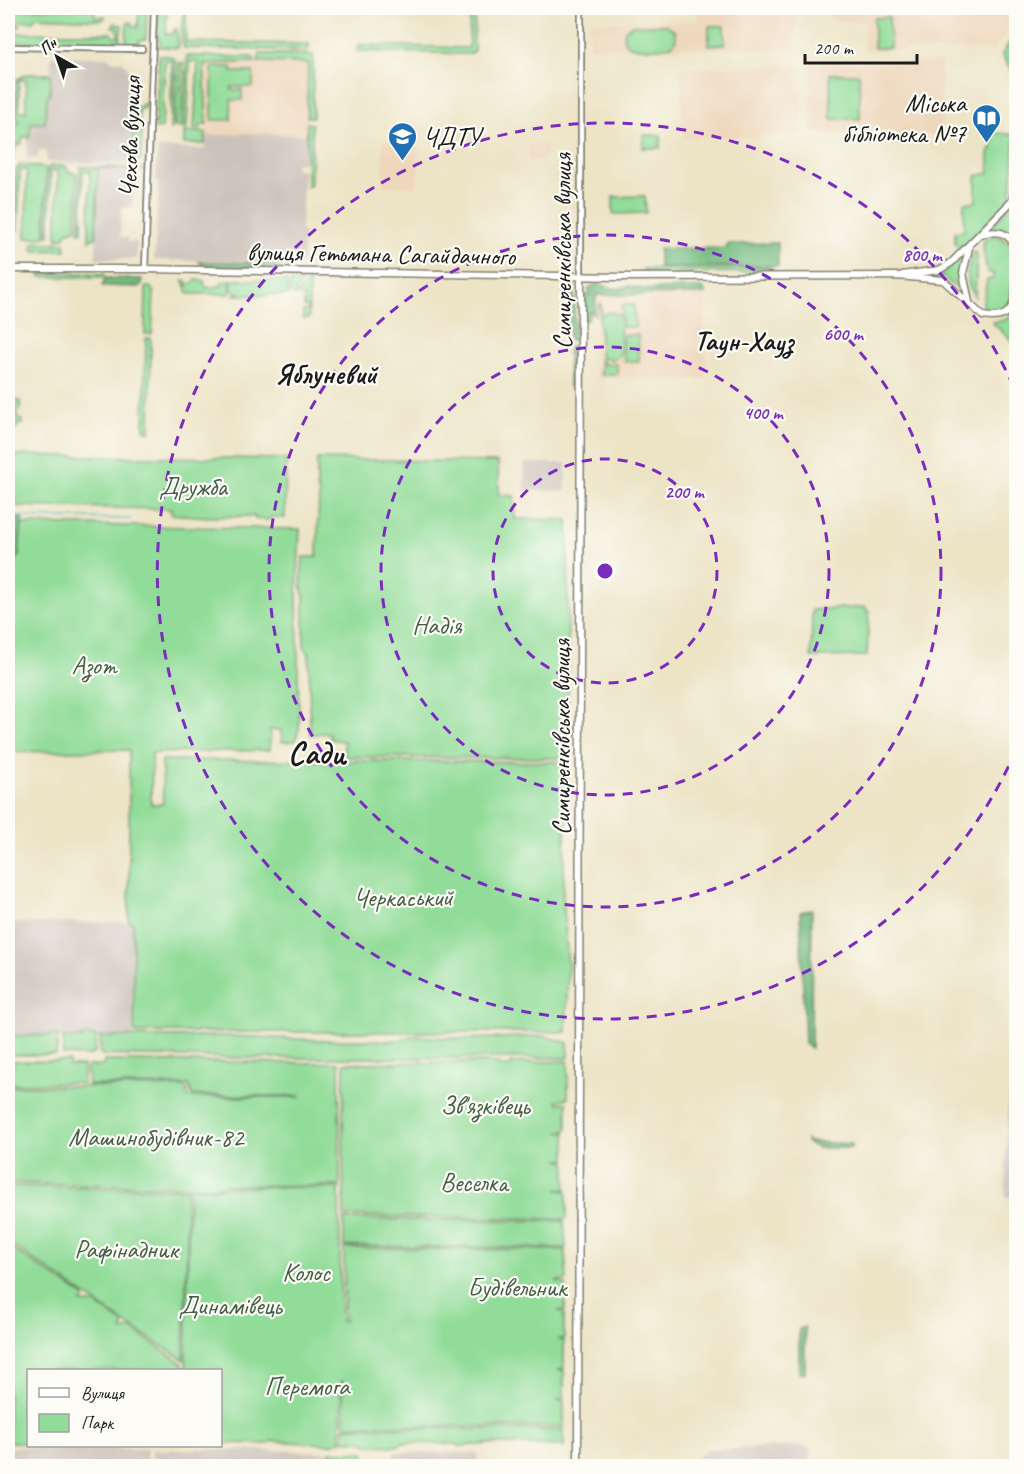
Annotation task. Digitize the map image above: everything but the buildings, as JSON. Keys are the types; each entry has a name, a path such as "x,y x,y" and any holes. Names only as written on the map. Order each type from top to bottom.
{"main road":[{"path":"1016,187 1017,172"},
{"name":"вулиця Гетьмана Сагайдачного","path":"897,276 943,268 1012,201 1016,187"},
{"path":"980,234 1002,232 1011,239 1017,257"},
{"path":"969,303 963,273 970,244"},
{"name":"вулиця Гетьмана Сагайдачного","path":"8,269 581,276 897,276 941,279 983,316 1005,315 1011,310 1016,299"},
{"name":"Симиренківська вулиця","path":"578,1467 581,276"},
{"path":"1016,299 1017,285"}],"street":[{"name":"Чехова вулиця","path":"145,269 154,8"},
{"name":"Симиренківська вулиця","path":"581,8 581,276"},
{"path":"8,47 142,49"}],"shaded area":[{"path":"698,8 796,8 795,49 589,48 589,22 698,21"},
{"path":"829,8 1009,8 1009,28 994,50 864,50 864,22 830,21"},
{"path":"51,56 107,57 112,61 122,61 130,70 130,90 135,99 133,164 47,162 46,150 38,150 38,158 27,158 27,138 31,133 31,123 45,123 47,97 50,93"},
{"path":"308,62 307,135 245,133 206,136 204,64"},
{"path":"941,62 942,135 812,133 810,64"},
{"path":"800,65 802,135 682,139 681,68"},
{"path":"245,133 307,135 306,163 295,163 296,169 304,170 301,224 303,262 154,260 158,200 157,148 205,149 206,136"},
{"name":"ЧДТУ","path":"383,141 418,142 417,187 383,186"},
{"path":"529,144 547,145 547,157 542,157 542,161 528,161"},
{"path":"98,168 138,168 138,175 133,175 132,207 122,208 120,237 128,237 128,242 137,241 137,259 96,259"},
{"path":"705,294 706,379 595,378 595,295"},
{"path":"524,463 566,463 566,491 525,490"},
{"path":"133,922 132,1035 58,1039 58,1035 8,1036 8,923"},
{"path":"1016,1005 1016,1197 1005,1197 1008,1094 1014,1091 1014,1006"},
{"path":"802,1446 811,1448 810,1466 687,1466 707,1450"},
{"path":"8,1447 147,1449 146,1466 8,1466"},
{"path":"152,1450 330,1452 330,1466 152,1466"},
{"path":"394,1452 478,1453 477,1466 394,1466"}],"green space":[{"path":"8,8 11,10 94,9 95,17 105,16 105,18 102,20 36,17 33,21 15,21 8,12"},
{"path":"139,8 147,8 146,39 139,40 139,47 128,47 127,23 132,22 132,26 138,27"},
{"path":"158,8 167,8 166,34 173,34 174,29 177,29 178,48 160,47 157,36"},
{"path":"184,8 186,8 186,42 309,44 309,48 307,50 184,48 182,33"},
{"path":"470,8 475,8 474,51 470,54 357,51 359,45 469,48"},
{"path":"889,17 890,48 874,48 874,18"},
{"path":"114,23 122,25 119,44 13,42 13,26 16,24 20,24 20,27 15,27 16,33 112,33 113,36 119,36 117,27 112,27"},
{"path":"633,25 667,25 675,31 676,37 672,45 668,47 651,49 632,47 623,37 626,29"},
{"path":"709,26 724,26 725,44 709,45"},
{"path":"1014,35 1014,75 1002,55"},
{"path":"260,54 309,54 313,56 313,117 307,117 308,63 258,62"},
{"path":"159,55 171,56 175,59 173,127 170,129 172,61 165,60 162,128 155,129"},
{"path":"187,56 253,57 255,62 204,64 207,124 194,129 198,62 190,61 187,129 183,129"},
{"path":"178,63 183,63 181,127 179,128 175,127"},
{"path":"212,67 232,67 232,72 253,72 253,87 231,87 232,90 242,90 242,100 231,100 231,120 212,120"},
{"path":"27,74 51,74 45,123 31,123 29,137 23,137 21,145 17,144 11,161 8,161 8,126 18,125 19,118 16,118 16,80","holes":["19,80 26,80 26,112 19,111"]},
{"path":"830,74 859,74 860,119 831,119"},
{"path":"148,101 147,107 139,110 139,126 142,129 141,160 133,160 134,110"},
{"path":"307,123 312,124 311,184 307,187"},
{"path":"184,132 206,132 205,144 184,144"},
{"path":"992,133 1011,134 1015,137 1011,195 1009,201 962,249 955,244 955,232 964,230 964,203 976,202 976,176 989,173"},
{"path":"643,135 661,135 660,148 643,148"},
{"path":"20,165 46,168 45,236 43,238 26,238 27,170 20,170 18,231 15,231 16,170"},
{"path":"50,166 66,166 68,171 77,174 76,229 68,231 64,238 57,239 58,171 51,171 50,235 47,235 48,170"},
{"path":"80,167 140,168 143,170 98,168 96,238 89,240 90,171 83,171 82,232 79,232"},
{"path":"8,176 13,176 12,231 8,231"},
{"path":"645,196 646,213 613,214 613,197"},
{"path":"1016,199 1016,238 1005,229 990,227"},
{"path":"993,236 1006,240 1012,251 1014,262 1010,301 1004,309 995,312 984,309 983,302 987,280 993,279 993,273 987,272 984,240"},
{"path":"33,243 65,243 66,250 34,251"},
{"path":"778,243 778,266 659,267 659,249 727,248 727,244"},
{"path":"974,252 977,254 975,297 969,286 967,274"},
{"path":"964,254 960,276 965,296 943,277 920,276 938,272"},
{"path":"199,262 282,263 282,266 271,268 204,267"},
{"path":"769,268 763,272 650,273 643,271 643,269"},
{"path":"40,273 104,273 104,277 40,277"},
{"path":"105,278 142,279 142,284 138,287 102,286"},
{"path":"183,280 187,281 187,286 196,280 204,281 207,288 221,286 222,283 230,280 230,294 188,294"},
{"path":"232,280 287,281 288,295 233,295 240,293 232,291"},
{"path":"291,281 302,281 295,292 297,294 309,281 309,318 303,319 303,311 307,311 308,307 304,307 304,296 294,295 290,292"},
{"path":"600,284 614,289 628,286 647,289 694,288 704,289 705,294 596,295 595,315 590,311 588,320 583,321 584,296 590,294 588,290 593,285"},
{"path":"574,285 575,340 569,340 568,286"},
{"path":"146,287 150,287 154,292 152,334 145,334"},
{"path":"599,304 601,304 602,315 609,312 620,315 621,354 613,360 603,358 603,364 617,364 617,374 601,375"},
{"path":"622,305 634,305 635,327 623,327"},
{"path":"1016,310 1016,352 1010,339 992,322 1005,320"},
{"path":"623,335 638,335 639,361 624,361"},
{"path":"146,338 150,338 151,341 150,431 144,428"},
{"path":"576,345 575,387 569,387 568,347"},
{"path":"8,399 20,401 20,409 16,412 22,424 17,424 17,429 8,429"},
{"name":"Дружба","path":"8,455 286,459 285,518 270,517 269,520 255,519 254,516 209,517 171,514 171,509 8,506"},
{"name":"Надія","path":"317,459 498,462 499,495 514,496 515,519 568,520 568,758 344,757 344,741 330,739 329,733 310,734 309,653 304,647 304,597 301,585 303,557 317,557 319,494"},
{"path":"8,517 22,518 19,556 8,564"},
{"name":"Черкаський","path":"22,524 300,529 297,588 299,729 295,741 282,742 281,730 270,730 270,750 152,753 151,804 163,804 162,760 568,762 563,896 568,964 566,1032 134,1032 133,923 129,922 129,750 8,752 8,564 10,564 20,539"},
{"path":"865,607 869,613 867,656 811,657 812,610"},
{"path":"812,910 811,1048 805,1044 800,912"},
{"name":"Машинобудівник-82","path":"58,1035 56,1055 8,1055 8,1036"},
{"name":"Машинобудівник-82","path":"82,1036 96,1036 95,1053 88,1056 63,1055 63,1038 82,1038"},
{"path":"235,1036 389,1041 401,1040 410,1036 469,1039 545,1036 568,1043 569,1056 568,1058 239,1058 103,1055 100,1053 100,1037"},
{"name":"Машинобудівник-82","path":"14,1061 69,1061 69,1066 83,1066 83,1083 8,1084 8,1065 13,1065"},
{"name":"Машинобудівник-82","path":"104,1061 339,1063 340,1186 226,1185 212,1187 8,1183 8,1086 184,1087 187,1089 188,1097 301,1097 192,1095 189,1085 88,1085 87,1066 104,1066"},
{"path":"568,1061 568,1098 557,1101 567,1103 567,1130 558,1132 566,1132 566,1160 558,1160 566,1162 566,1189 557,1190 567,1191 567,1217 565,1219 344,1216 344,1063 478,1062 511,1066 512,1063"},
{"path":"807,1140 809,1142 852,1144 851,1148 818,1148 807,1143"},
{"name":"Рафінадник","path":"8,1186 186,1189 184,1360 130,1326 8,1242"},
{"path":"189,1188 339,1188 341,1321 344,1321 344,1248 565,1250 567,1280 556,1281 566,1284 565,1310 558,1311 564,1312 564,1339 557,1339 564,1341 564,1369 557,1370 564,1371 564,1398 557,1400 564,1401 564,1427 347,1425 344,1423 343,1381 341,1382 341,1441 330,1444 271,1441 268,1444 222,1443 222,1369 186,1369"},
{"path":"344,1219 564,1221 566,1248 344,1246"},
{"path":"8,1246 85,1297 82,1303 95,1304 124,1324 122,1331 131,1329 182,1363 184,1369 27,1369 27,1443 8,1442"},
{"path":"805,1327 805,1373 799,1373 799,1329"},
{"path":"344,1427 564,1430 564,1446 491,1444 458,1446 457,1444 401,1443 400,1446 367,1445 366,1442 344,1440"},
{"path":"330,1452 364,1452 364,1466 330,1466"}],"waterway":[{"path":"8,517 130,519"}],"place":[{"name":"Міська бібліотека №7","path":"987,144"},
{"name":"ЧДТУ","path":"402,162"}],"district":[{"name":"Таун-Хауз","path":"744,341"},
{"name":"Яблуневий","path":"326,373"},
{"name":"Сади","path":"317,753"}],"park label":[{"name":"Азот","path":"94,665"},
{"name":"Зв'язківець","path":"485,1105"},
{"name":"Веселка","path":"474,1182"},
{"name":"Колос","path":"306,1272"},
{"name":"Будівельник","path":"517,1287"},
{"name":"Динамівець","path":"230,1305"},
{"name":"Перемога","path":"307,1386"}]}
